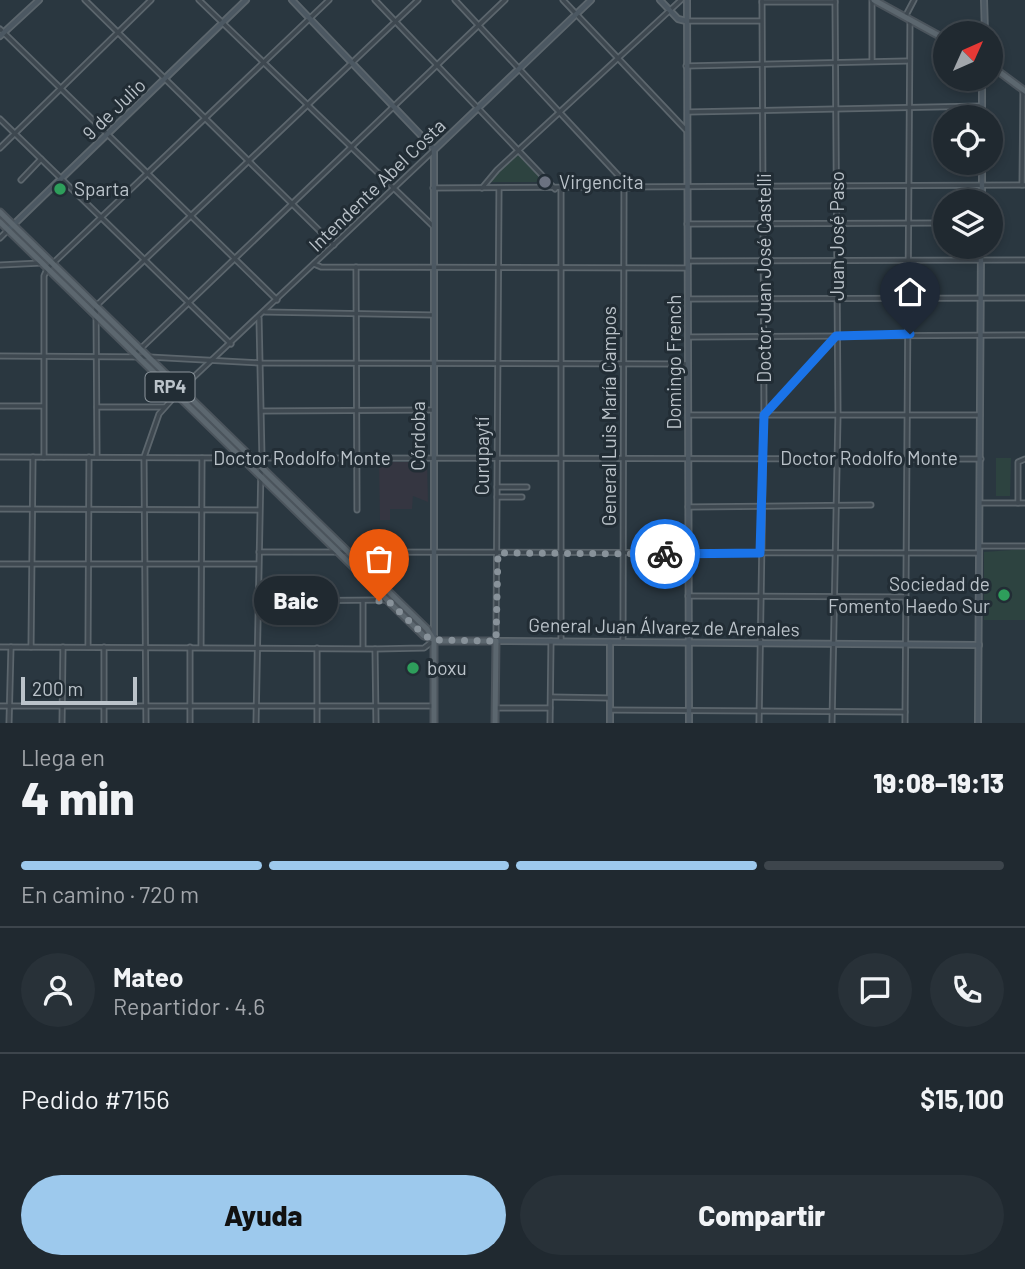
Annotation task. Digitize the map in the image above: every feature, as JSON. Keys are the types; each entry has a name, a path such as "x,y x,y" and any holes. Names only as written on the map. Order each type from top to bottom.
{"main road":[{"path":"873,0 933,32"},
{"path":"1003,75 1024,90"},
{"name":"RP4","path":"0,212 47,269 136,354 252,458 427,629 434,640"},
{"name":"RP4","path":"0,222 53,263 96,306 136,354 149,357 179,392 260,474 387,600 425,636 434,640"},
{"name":"General Juan Álvarez de Arenales","path":"434,640 496,641"},
{"name":"Córdoba","path":"434,640 434,723"},
{"name":"Curupaytí","path":"495,723 496,641"}],"street":[{"path":"39,0 1,33 277,300"},
{"path":"85,0 334,245"},
{"path":"90,5 94,0"},
{"path":"0,148 151,0"},
{"path":"199,0 433,226"},
{"name":"9 de Julio","path":"0,238 246,0"},
{"path":"292,0 432,144 434,150"},
{"path":"44,457 44,276 47,269 330,0"},
{"path":"375,0 558,189 561,268 561,641"},
{"path":"97,457 96,306 418,0"},
{"path":"455,0 630,189"},
{"path":"0,356 97,357 136,354 291,202 505,0"},
{"path":"563,0 687,130"},
{"name":"Intendente Abel Costa","path":"163,407 591,0"},
{"path":"660,0 686,21 762,21"},
{"path":"482,188 484,182 681,0"},
{"name":"Domingo French","path":"687,0 685,112 690,723"},
{"path":"872,61 873,0"},
{"path":"905,723 911,223 908,18 914,0"},
{"path":"984,0 985,21"},
{"path":"762,1 835,1"},
{"name":"Doctor Juan José Castelli","path":"759,723 764,415 762,1"},
{"name":"Juan José Paso","path":"832,723 838,415 835,1"},
{"path":"686,66 908,61"},
{"path":"433,188 1024,185 1024,90"},
{"path":"685,112 933,106"},
{"path":"0,119 231,344"},
{"name":"Córdoba","path":"434,150 434,640"},
{"path":"21,180 41,159"},
{"path":"982,175 982,189"},
{"name":"Curupaytí","path":"496,641 499,188"},
{"name":"General Luis María Campos","path":"623,642 624,189"},
{"path":"687,224 933,223"},
{"path":"978,723 981,260"},
{"path":"314,264 321,267 623,269 763,261 1025,260"},
{"path":"0,265 41,263"},
{"path":"356,267 357,510"},
{"path":"688,299 1025,298"},
{"path":"265,312 433,315"},
{"path":"256,723 262,458 259,317"},
{"path":"688,337 1025,335"},
{"path":"764,415 836,336"},
{"path":"149,357 261,363 688,364"},
{"path":"0,406 43,407"},
{"path":"97,407 163,407 145,457 146,723"},
{"path":"262,411 433,410"},
{"path":"688,415 982,415"},
{"name":"Doctor Rodolfo Monte","path":"0,457 981,459"},
{"path":"31,647 33,457"},
{"path":"88,647 89,457"},
{"path":"201,647 202,458"},
{"path":"1017,503 1022,460"},
{"path":"497,487 527,487"},
{"path":"498,497 522,498"},
{"path":"981,503 1025,503"},
{"path":"688,507 871,505"},
{"path":"0,509 259,510"},
{"path":"981,546 1025,546"},
{"path":"259,552 981,553"},
{"path":"0,564 258,564"},
{"path":"688,596 905,597"},
{"path":"259,601 387,600"},
{"path":"363,601 363,648"},
{"path":"0,647 375,649 424,648 434,640"},
{"name":"General Juan Álvarez de Arenales","path":"496,641 979,645"},
{"path":"550,723 551,641"},
{"path":"610,642 610,723"},
{"path":"9,723 11,647"},
{"path":"62,723 63,647"},
{"path":"104,647 104,723"},
{"path":"190,723 191,647"},
{"path":"317,648 317,723"},
{"path":"375,649 376,723"},
{"path":"551,697 610,698"},
{"path":"0,706 434,706"},
{"path":"495,708 550,708"},
{"path":"610,710 905,712"}],"shaded area":[{"path":"379,462 427,462 428,502 413,496 412,509 390,509 390,520 380,520"}],"green space":[{"path":"519,152 549,182 487,182"},
{"path":"996,458 1011,458 1010,496 996,496"},
{"name":"Sociedad de Fomento Haedo Sur","path":"1025,549 1025,620 984,620 984,552"}],"way so far":[{"path":"379,601 387,600 425,636 434,640 496,641 498,553 665,554"}],"place":[{"name":"Virgencita","path":"545,182"},
{"name":"Sparta","path":"60,189"},
{"name":"Sociedad de Fomento Haedo Sur","path":"1004,595"},
{"name":"Baic","path":"379,601"},
{"name":"boxu","path":"413,668"}],"route":[{"path":"665,554 760,553 764,415 836,336 910,334"}]}
